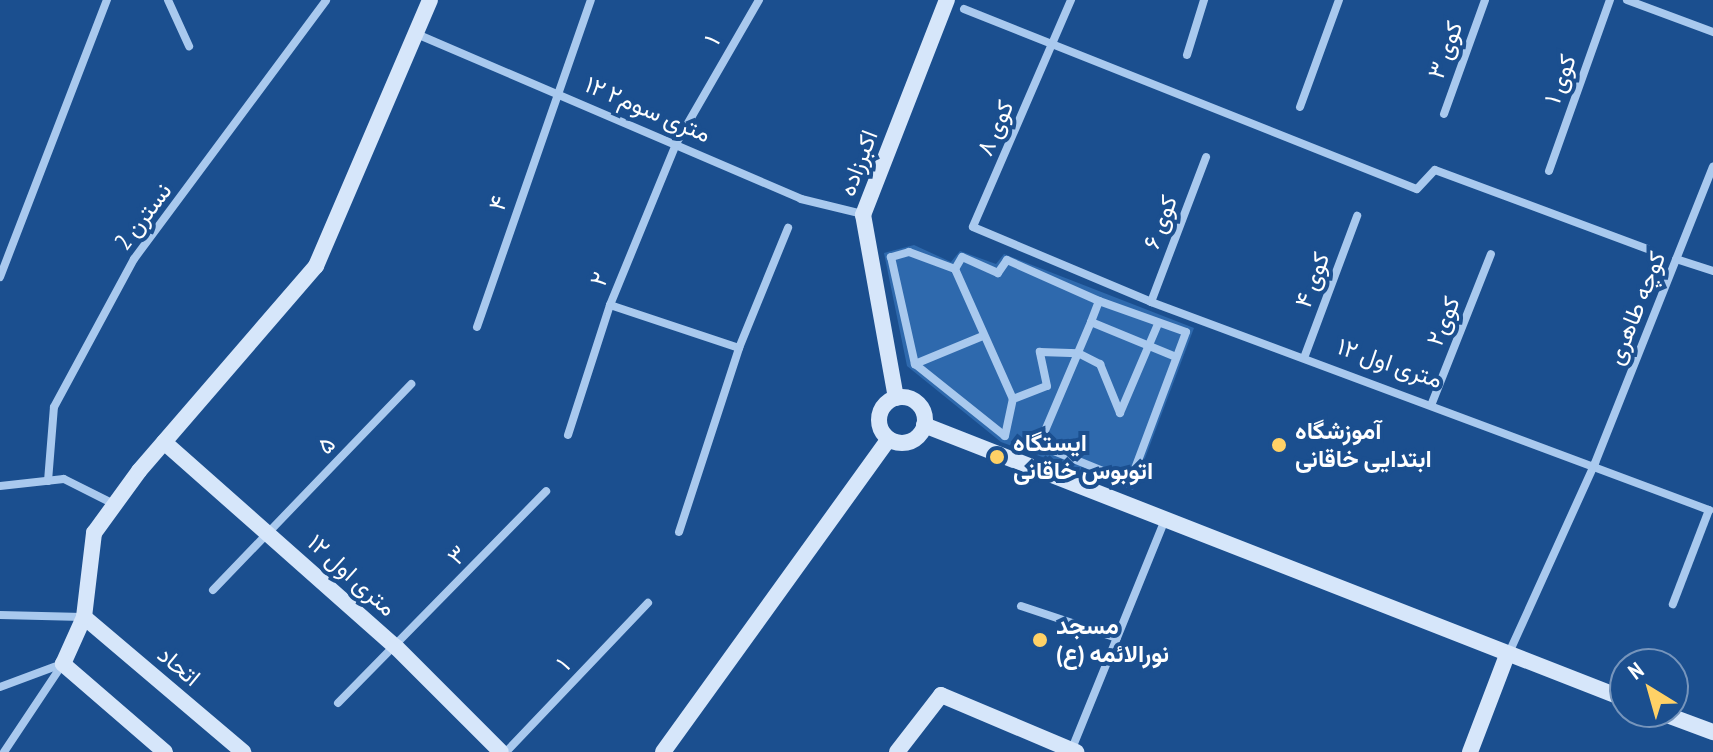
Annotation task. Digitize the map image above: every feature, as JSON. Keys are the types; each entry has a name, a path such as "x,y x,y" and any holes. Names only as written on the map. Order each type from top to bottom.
{"street":[{"path":"0,277 107,0"},
{"path":"168,0 189,46"},
{"name":"نسترن 2","path":"48,481 54,407 134,259 284,63 326,0"},
{"path":"4,752 63,664 84,617 94,533 164,442 316,266 419,35 430,0"},
{"path":"556,92 591,0"},
{"name":"۱","path":"677,142 759,0"},
{"name":"اکبرزاده","path":"896,398 863,215 947,0"},
{"name":"کوی ۸","path":"973,227 1071,0"},
{"path":"1187,55 1204,0"},
{"path":"1300,107 1339,0"},
{"name":"کوی ۳","path":"1444,114 1485,0"},
{"name":"کوی ۱","path":"1549,171 1610,0"},
{"path":"1627,0 1713,32"},
{"path":"964,9 1417,189 1435,170 1647,249"},
{"name":"۱۲ متری سوم۲","path":"419,35 677,142 801,199 863,215"},
{"name":"۴","path":"477,327 556,92"},
{"name":"۲","path":"568,435 610,305 677,142"},
{"name":"کوی ۶","path":"1151,302 1206,157"},
{"name":"کوچه طاهری","path":"1595,463 1713,167"},
{"name":"کوی ۴","path":"1304,358 1357,216"},
{"name":"۱۲ متری اول","path":"973,227 1151,302 1595,463 1709,510 1673,604"},
{"path":"679,532 739,348 788,228"},
{"path":"909,252 955,269 983,336 1013,399 1005,436 915,364 891,257 909,252"},
{"name":"کوی۲","path":"1432,403 1491,254"},
{"path":"955,269 962,257 998,273 1007,260 1099,301 1186,332 1130,482 1039,445 1099,301"},
{"path":"1676,259 1713,271"},
{"path":"610,305 739,348"},
{"path":"1091,322 1176,357"},
{"path":"1013,399 1047,386 1040,352 1078,353 1100,364 1120,413 1158,324"},
{"path":"915,364 983,336"},
{"name":"۵","path":"213,590 411,384"},
{"path":"889,439 879,420 883,407 896,398 918,403 924,425"},
{"path":"889,439 910,441 924,425"},
{"path":"924,425 1164,522 1609,693"},
{"path":"663,752 889,439"},
{"name":"۱۲ متری اول","path":"164,442 396,647 504,752"},
{"path":"1470,752 1507,655 1595,463"},
{"path":"0,486 64,479 114,504"},
{"name":"۳","path":"396,647 546,491"},
{"path":"897,752 941,695 1073,751 1164,522"},
{"name":"۱","path":"504,752 648,603"},
{"path":"1021,606 1117,638"},
{"path":"0,615 84,617"},
{"name":"اتحاد","path":"84,617 235,749"},
{"path":"338,703 396,647"},
{"path":"0,687 63,664"},
{"path":"63,664 165,752"},
{"path":"1689,723 1713,732"}],"shaded area":[{"path":"914,245 951,262 960,251 996,264 1004,254 1194,328 1133,490 1001,442 907,366 884,253"}],"place":[{"name":"آموزشگاه ابتدایی خاقانی","path":"1279,445"},
{"name":"ایستگاه اتوبوس خاقانی","path":"997,457"},
{"name":"مسجد نورالائمه (ع)","path":"1040,640"}]}
